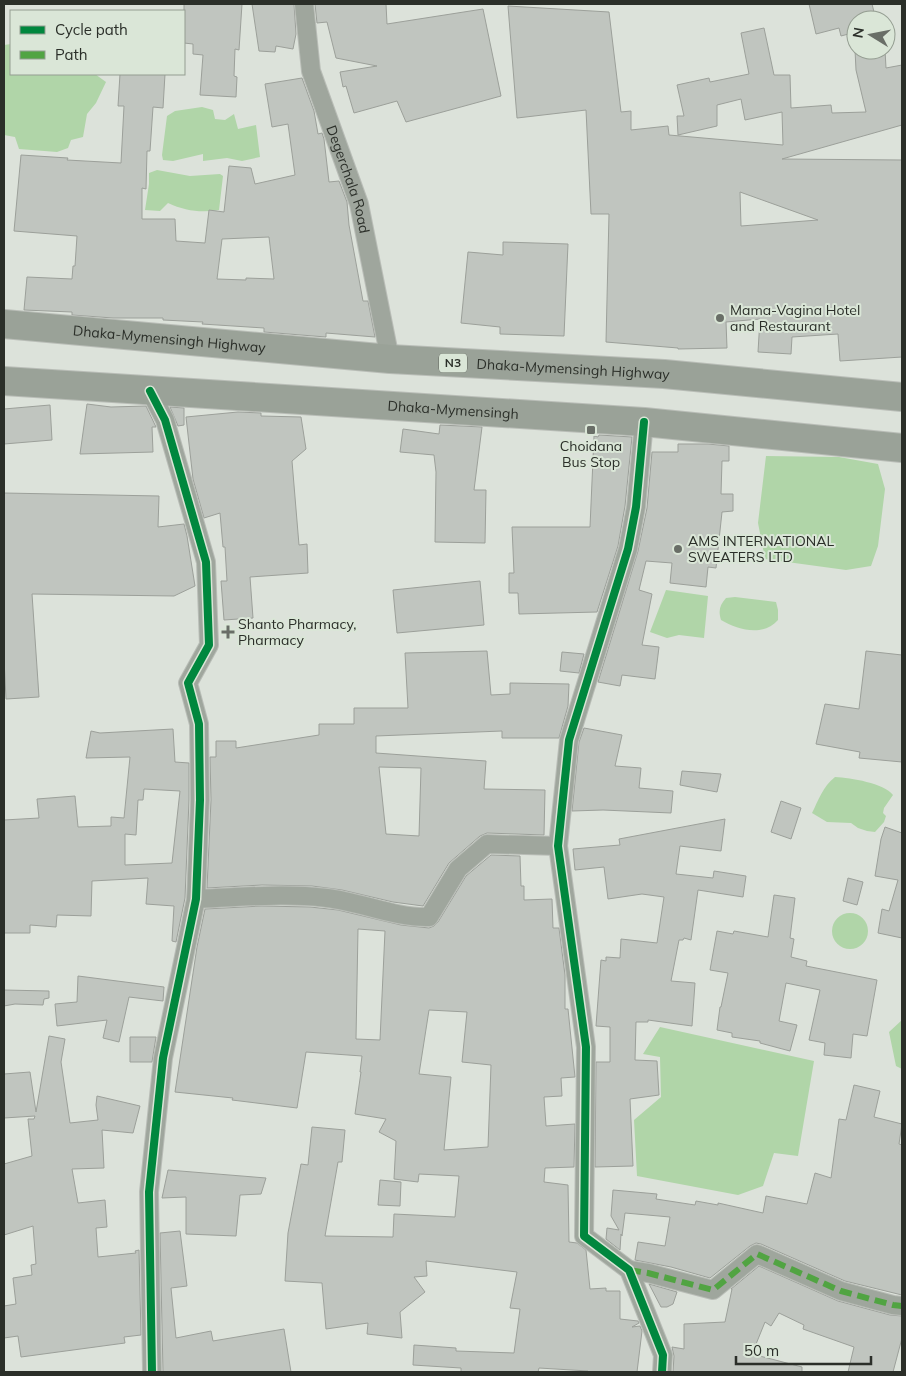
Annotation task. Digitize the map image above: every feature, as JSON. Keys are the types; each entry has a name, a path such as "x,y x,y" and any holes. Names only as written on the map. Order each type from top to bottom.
{"highway":[{"name":"Dhaka-Mymensingh Highway","path":"4,324 390,359 664,374 902,397"},
{"name":"Dhaka-Mymensingh","path":"4,381 644,422 902,448"}],"street":[{"name":"Degerchala Road","path":"304,4 311,71 358,204 390,359"},
{"path":"150,391 165,420 206,562 209,645 188,683 199,724 200,800 196,899 163,1058 149,1192 152,1372"},
{"path":"644,422 636,507 628,549 569,740 558,846 586,1047 584,1236 629,1270 713,1290 757,1254 841,1291 902,1306"},
{"path":"196,899 271,895 328,898 412,917 429,917 458,869 487,844 558,846"},
{"path":"629,1270 663,1355 662,1372"}],"shaded area":[{"path":"10,44 10,75 96,75 106,82 96,103 87,114 83,137 71,140 68,148 57,152 19,149 15,137 4,135 4,45"},
{"path":"202,107 213,110 215,119 225,120 234,114 238,129 256,125 260,157 242,161 227,158 203,161 203,154 173,161 163,160 167,116 175,111"},
{"path":"157,170 190,176 220,174 223,176 219,210 193,211 168,203 160,211 145,210 149,173"},
{"path":"766,456 839,457 878,464 885,489 878,546 871,566 846,570 765,559 758,523"},
{"path":"666,590 708,596 704,638 679,635 667,638 650,632"},
{"path":"735,597 776,602 778,620 765,629 750,630 735,627 721,620 720,608 722,603 726,598"},
{"path":"835,777 875,784 893,795 884,808 883,813 886,816 884,822 875,832 858,828 851,823 827,822 812,813 824,789"},
{"path":"850,913 857,914 863,918 867,924 867,938 863,944 857,948 850,949 843,948 837,944 833,938 832,931 833,924 837,918 843,914"},
{"path":"902,1020 902,1069 896,1066 889,1032"},
{"path":"660,1027 814,1061 798,1156 774,1153 763,1186 738,1195 637,1176 634,1120 661,1097 660,1057 643,1054"}],"building":[{"path":"184,4 242,4 239,50 235,49 234,76 237,77 236,97 200,95 203,55 193,54 193,44 185,43"},
{"path":"252,4 294,4 296,34 293,49 276,46 275,52 259,51"},
{"path":"315,4 386,4 387,24 483,9 501,96 406,122 397,101 354,113 346,86 343,87 340,72 377,66 336,58 327,22 317,23"},
{"path":"809,4 872,4 874,10 846,10 846,35 841,36 839,28 816,34"},
{"path":"508,6 609,12 621,112 631,111 631,130 668,126 669,135 783,145 782,112 745,120 741,99 717,105 717,126 678,135 677,116 684,116 677,85 709,78 710,82 749,74 741,33 764,28 774,75 790,75 791,108 831,105 832,113 866,112 856,60 886,60 886,68 902,65 902,125 782,159 902,160 902,357 840,361 838,334 792,337 791,354 758,352 760,319 726,322 727,348 678,349 606,342 609,214 591,214 586,110 517,118","holes":["740,192 818,220 741,226"]},
{"path":"120,75 165,75 163,108 153,107 150,151 147,151 146,189 142,188 142,219 175,219 176,241 205,243 209,210 224,212 229,166 251,168 255,184 295,175 288,124 272,127 265,84 302,78 314,111 318,134 322,133 324,139 329,182 339,181 347,202 349,225 363,301 368,301 375,337 326,333 326,337 264,332 264,328 202,324 203,322 163,320 163,318 113,318 72,315 72,312 24,310 27,277 72,279 77,236 14,231 21,155 121,163 124,106 118,106","holes":["269,237 274,279 246,278 246,280 217,279 222,239"]},
{"path":"503,242 568,244 564,336 500,334 500,327 461,323 468,252 503,255"},
{"path":"87,404 111,407 146,406 156,427 152,427 153,452 80,454"},
{"path":"50,405 52,440 4,444 4,409"},
{"path":"170,407 184,408 184,425 178,426"},
{"path":"238,412 261,413 261,416 301,417 306,449 292,461 299,545 307,544 308,573 250,577 253,618 224,620 221,581 227,581 220,513 204,518 193,479 186,417"},
{"path":"440,425 482,427 474,490 486,490 485,543 435,542 436,472 434,455 400,452 403,429 439,434"},
{"path":"599,435 632,437 625,506 618,546 597,612 519,614 518,593 509,593 509,573 514,573 512,527 590,527 594,436 598,437"},
{"path":"678,444 729,446 729,461 722,461 721,494 733,494 733,511 722,512 716,568 708,567 706,587 670,583 672,563 646,561 639,590 652,594 642,645 659,647 655,679 622,675 620,686 598,682 638,551 647,508 652,452 678,452"},
{"path":"4,493 159,496 158,527 184,524 195,586 174,596 32,594 39,697 6,699 4,659"},
{"path":"480,581 484,625 397,633 393,590"},
{"path":"487,651 491,695 510,694 510,683 569,684 568,706 559,738 502,738 502,731 376,736 376,753 486,761 484,789 545,790 544,835 487,833 480,836 449,863 423,906 312,886 262,885 207,888 211,800 210,757 216,757 216,741 236,741 236,748 319,735 319,724 354,724 354,708 408,708 405,653","holes":["379,767 421,768 419,836 386,834"]},
{"path":"866,651 902,655 902,762 859,758 860,752 816,744 825,704 859,709"},
{"path":"562,652 584,654 579,673 560,671"},
{"path":"584,728 622,735 615,766 641,768 639,788 673,791 671,813 603,810 572,811 579,742"},
{"path":"173,729 175,762 189,763 185,898 176,942 172,941 174,906 146,904 148,878 92,881 91,916 57,915 56,927 30,925 30,933 4,933 4,820 39,818 37,799 75,796 78,827 111,826 111,817 124,818 130,757 86,758 91,731 100,733","holes":["144,789 180,791 172,863 125,865 125,834 136,835 138,800 143,800"]},
{"path":"682,771 721,774 717,792 680,785"},
{"path":"781,801 801,808 791,839 771,832"},
{"path":"725,819 721,851 680,846 676,874 713,878 714,871 746,876 743,897 698,890 691,940 684,938 679,940 671,981 695,983 692,1026 648,1020 648,1022 636,1022 635,1060 657,1061 659,1095 630,1099 633,1166 595,1167 596,1062 610,1062 610,1027 596,1026 601,960 606,961 606,957 620,958 621,939 657,943 664,897 642,894 608,899 604,867 575,870 573,849 620,845 619,839"},
{"path":"885,827 902,833 902,938 878,933 882,909 889,911 898,880 875,876 881,839"},
{"path":"491,855 520,856 521,886 524,886 524,900 552,899 553,928 559,928 565,975 565,1009 568,1009 575,1077 561,1078 562,1096 544,1097 546,1126 575,1124 574,1167 545,1168 544,1182 568,1185 569,1242 577,1243 586,1250 590,1289 606,1288 606,1291 620,1291 620,1319 638,1321 639,1323 632,1327 640,1326 642,1331 637,1372 587,1372 539,1368 538,1372 461,1372 461,1368 413,1365 414,1345 456,1348 456,1351 514,1353 520,1309 510,1308 517,1272 426,1261 427,1276 414,1277 425,1292 400,1312 402,1338 367,1334 368,1323 326,1329 322,1283 285,1281 288,1233 301,1164 308,1165 312,1127 345,1130 342,1162 338,1162 325,1236 393,1237 394,1214 455,1217 459,1176 419,1174 418,1182 394,1179 396,1141 379,1132 386,1119 355,1114 362,1056 306,1052 297,1108 232,1100 233,1098 175,1092 197,947 205,909 262,906 310,907 338,910 401,925 429,928 438,922 466,876","holes":["358,929 385,931 380,1040 356,1039","429,1010 467,1012 462,1062 491,1065 488,1147 444,1150 451,1077 419,1074"]},
{"path":"848,878 863,882 857,905 843,901"},
{"path":"774,895 795,898 790,938 794,939 791,957 807,961 806,966 877,980 867,1036 853,1034 851,1058 824,1055 825,1043 809,1040 820,990 786,983 779,1021 797,1025 790,1051 760,1043 760,1041 732,1037 732,1033 717,1030 728,973 710,970 717,931 733,934 734,931 768,937"},
{"path":"78,976 164,987 163,1001 129,997 119,1042 103,1038 107,1020 57,1026 55,1004 77,1002"},
{"path":"4,990 49,991 49,998 44,999 43,1005 15,1004 4,1006"},
{"path":"49,1036 65,1039 61,1062 70,1123 98,1120 97,1096 140,1106 133,1133 102,1130 104,1168 72,1169 78,1203 105,1200 107,1227 96,1228 98,1257 136,1253 135,1251 139,1250 141,1335 124,1337 125,1343 21,1357 18,1336 4,1338 4,1306 16,1304 13,1278 32,1275 31,1265 36,1264 33,1226 4,1235 4,1164 32,1156 28,1119 34,1119 35,1116 4,1118 4,1074 30,1072 36,1112"},
{"path":"130,1037 156,1037 152,1062 130,1062"},
{"path":"854,1085 880,1091 874,1117 902,1124 899,1144 902,1145 902,1295 845,1281 756,1243 710,1278 671,1267 635,1260 638,1242 665,1246 670,1217 625,1213 620,1250 606,1239 607,1228 619,1230 611,1216 613,1190 657,1194 656,1199 695,1205 696,1201 718,1205 718,1203 763,1213 766,1196 807,1204 815,1173 831,1178 839,1119 846,1120"},
{"path":"168,1170 266,1178 261,1194 240,1195 236,1236 186,1234 186,1197 162,1198"},
{"path":"380,1180 401,1182 400,1206 378,1205"},
{"path":"180,1231 187,1286 171,1288 176,1338 211,1331 213,1341 284,1329 291,1372 163,1372 160,1233"},
{"path":"759,1266 838,1301 890,1315 902,1316 902,1338 893,1372 848,1372 854,1347 803,1329 804,1325 779,1313 771,1326 765,1322 752,1354 802,1367 802,1372 673,1372 674,1356 672,1347 684,1349 684,1324 725,1322 731,1289"},
{"path":"649,1284 677,1292 673,1304 661,1307"}],"marked path":[{"path":"629,1270 713,1290 757,1254 841,1291 902,1306"}],"cycle path":[{"path":"150,391 165,420 206,562 209,645 188,683 199,724 200,800 196,899 163,1058 149,1192 152,1372"},
{"path":"644,422 636,507 628,549 569,740 558,846 586,1047 584,1236 629,1270 663,1355 662,1372"}],"place":[{"name":"Mama-Vagina Hotel and Restaurant","path":"720,318"},
{"name":"Choidana Bus Stop","path":"591,430"},
{"name":"AMS INTERNATIONAL SWEATERS LTD","path":"678,549"},
{"name":"Shanto Pharmacy, Pharmacy","path":"228,632"}]}
